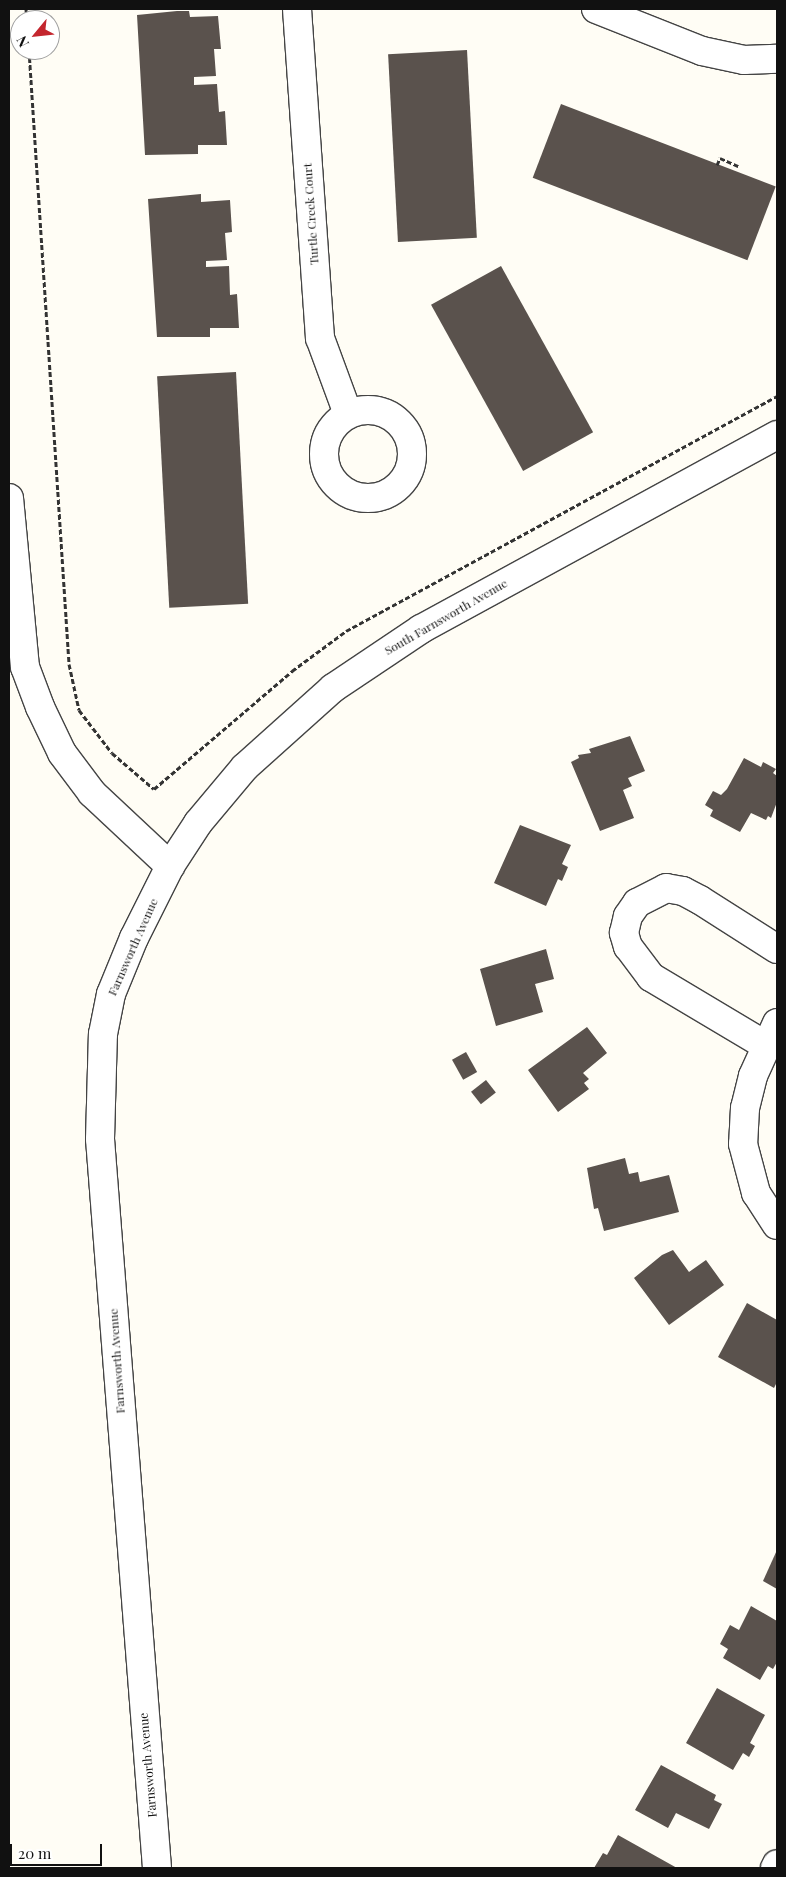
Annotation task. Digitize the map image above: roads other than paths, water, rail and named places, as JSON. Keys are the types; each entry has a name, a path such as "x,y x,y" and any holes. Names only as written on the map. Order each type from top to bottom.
{"street":[{"name":"Turtle Creek Court","path":"297,9 320,338 348,414"},
{"path":"596,9 702,51 744,60 777,59"},
{"name":"South Farnsworth Avenue","path":"170,866 198,823 246,767 312,705 375,658 421,628 777,435"},
{"path":"9,498 25,667 40,708 62,753 92,793 170,866"},
{"name":"Farnsworth Avenue","path":"157,1868 100,1139 100,1086 103,1034 111,994 170,866"},
{"path":"777,949 700,900 683,891 666,888 638,902 628,916 624,933 628,947 652,977 771,1034 745,1108 742,1144 756,1192 777,1225"},
{"path":"775,1868 777,1864"}]}
